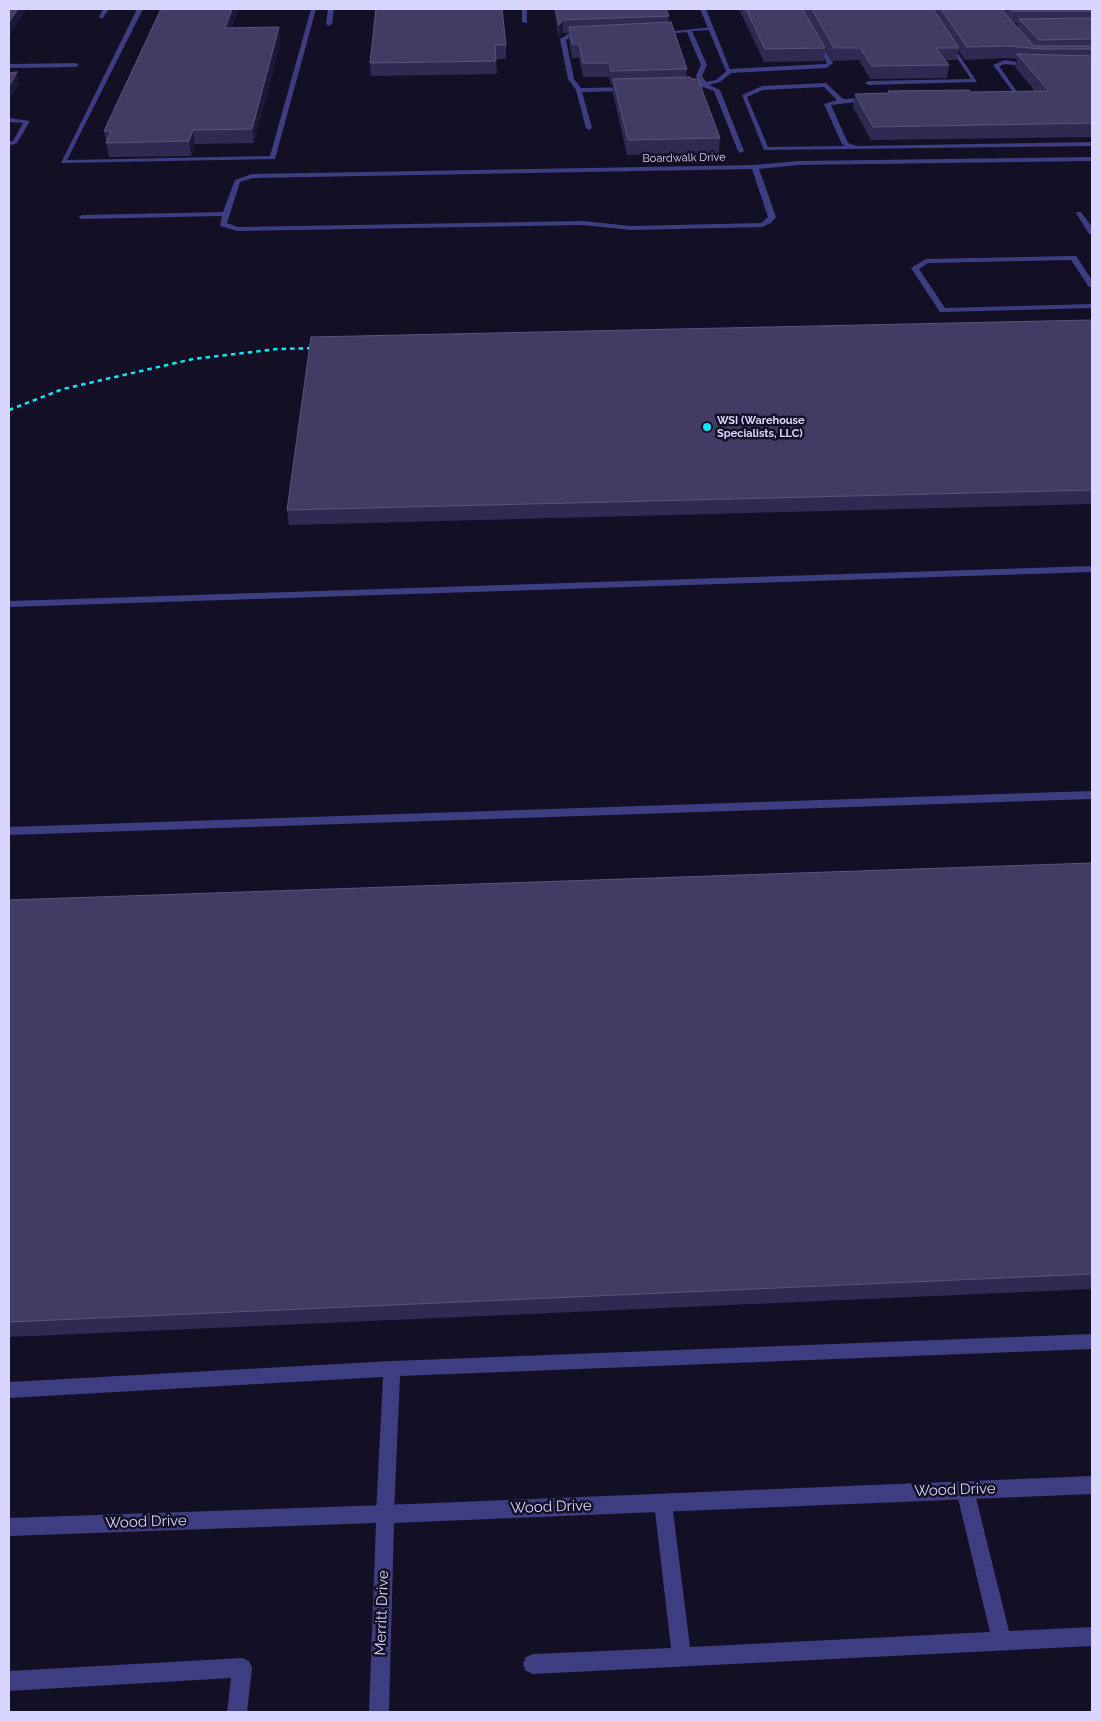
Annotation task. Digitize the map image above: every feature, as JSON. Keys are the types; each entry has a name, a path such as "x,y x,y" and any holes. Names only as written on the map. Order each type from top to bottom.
{"street":[{"path":"102,17 106,9"},
{"path":"140,9 63,162 273,158 314,9"},
{"path":"329,24 331,9"},
{"path":"524,9 525,22"},
{"path":"703,9 729,71"},
{"path":"656,33 711,28"},
{"path":"689,31 704,65 699,76 704,85 717,90 741,151"},
{"path":"676,88 704,85 718,81 729,71 826,66 830,63 813,32"},
{"path":"868,83 975,81 944,33"},
{"path":"589,35 570,35 563,39 571,80 579,90 589,128"},
{"path":"1000,98 1020,98 996,65 1005,62 1038,65"},
{"path":"9,66 76,65"},
{"path":"841,101 826,85 762,88 744,96 766,149 1092,144"},
{"path":"579,90 637,89"},
{"path":"856,148 845,144 827,104 841,101 881,100"},
{"path":"9,120 27,121 15,142 9,144"},
{"name":"Boardwalk Drive","path":"227,214 237,182 252,176 755,167 798,163 1092,159"},
{"path":"82,217 227,214 223,224 237,229 583,223 631,228 762,226 769,222 772,217 755,167"},
{"path":"1092,213 1078,213 1092,232"},
{"path":"1092,285 1074,258 926,261 916,268 943,310 1092,306"},
{"path":"9,604 1092,569"},
{"path":"9,832 1092,795"},
{"path":"9,1390 392,1369 1092,1342"},
{"name":"Merritt Drive","path":"379,1712 392,1369"},
{"name":"Wood Drive","path":"9,1527 386,1514 1092,1485"},
{"path":"965,1490 1002,1642"},
{"path":"663,1503 682,1657"},
{"path":"533,1664 1092,1637"},
{"path":"9,1681 242,1668 237,1712"}],"building":[{"path":"9,9 18,9 9,22"},
{"path":"161,9 232,9 225,28 279,27 252,129 193,130 189,141 106,143 111,131 104,131"},
{"path":"376,9 502,9 506,45 495,45 496,61 370,63"},
{"path":"556,9 666,9 669,16 563,20 559,25"},
{"path":"746,9 803,9 825,48 765,49"},
{"path":"812,9 933,9 959,48 936,48 949,65 872,66 860,48 834,48"},
{"path":"941,9 1001,9 1034,46 1092,46 1092,49 1041,49 1007,46 967,47"},
{"path":"1010,9 1092,9 1092,11 1012,11"},
{"path":"1092,18 1092,39 1039,40 1019,19"},
{"path":"671,22 687,69 611,71 609,63 583,63 579,44 572,44 569,27"},
{"path":"1017,54 1092,56 1092,123 873,127 855,94 890,93 888,91 1049,91"},
{"path":"17,72 9,86 9,73"},
{"path":"690,77 691,79 698,79 720,138 628,140 613,79"},
{"path":"1092,320 1092,490 287,510 311,337"},
{"path":"1092,863 1092,1274 9,1322 9,900"}],"railway":[{"path":"9,410 63,389 193,359 277,349 323,348"}],"place":[{"name":"WSI (Warehouse Specialists, LLC)","path":"707,427"}]}
